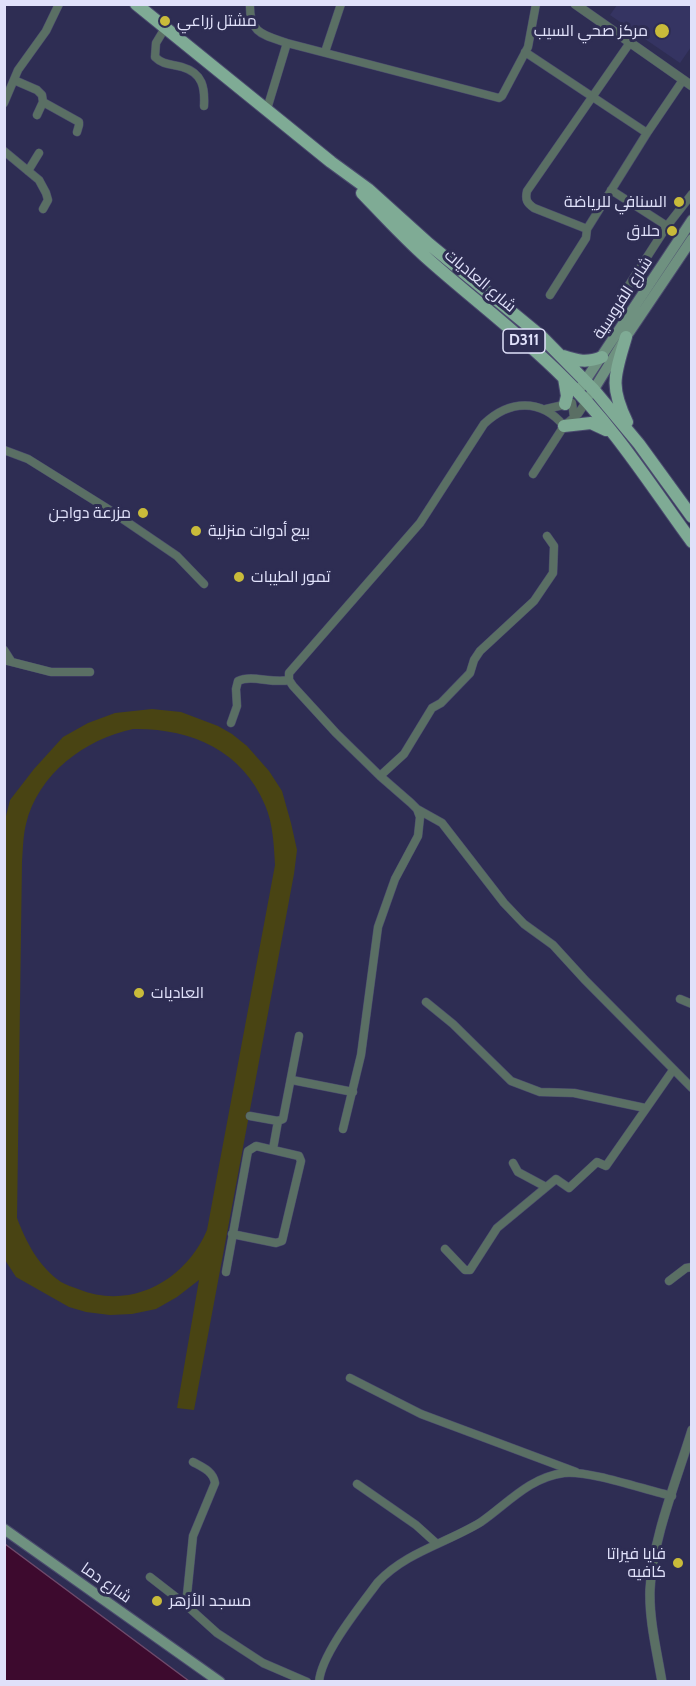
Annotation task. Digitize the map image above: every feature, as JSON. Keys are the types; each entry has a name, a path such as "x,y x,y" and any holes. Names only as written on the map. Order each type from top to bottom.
{"main road":[{"name":"شارع العاديات","path":"136,4 331,162 368,189 400,220 542,337 589,385 639,444 692,517"},
{"name":"شارع العاديات","path":"331,162 412,245 564,377 572,400 586,402 692,542"},
{"name":"شارع الفروسية","path":"586,402 589,385 602,357 692,220"},
{"name":"شارع الفروسية","path":"572,400 589,385 626,337 692,239"},
{"path":"626,337 616,371 615,392 619,405 639,444"},
{"path":"562,356 580,362 590,362 602,357"},
{"path":"564,426 591,423 612,434"},
{"name":"شارع دما","path":"4,1529 220,1682"}],"street":[{"path":"4,103 21,66 46,31 59,4"},
{"path":"250,4 254,28 261,34 287,44 499,98 525,52 536,4"},
{"path":"325,52 341,4"},
{"path":"550,295 586,238 587,229 647,133 687,83 575,4"},
{"path":"165,28 156,43 155,57 162,63 184,68 198,78 205,88 204,106"},
{"path":"267,109 287,44"},
{"path":"587,229 534,208 525,198 527,191 629,44"},
{"path":"525,52 591,98 647,133"},
{"path":"14,80 40,92 43,102 37,115"},
{"path":"43,102 78,122 80,125 77,132"},
{"path":"4,151 39,180 48,200 43,209"},
{"path":"28,171 39,153"},
{"path":"611,190 667,226"},
{"path":"627,288 667,226 692,194"},
{"path":"546,409 572,400"},
{"path":"572,400 574,417"},
{"path":"564,426 572,400"},
{"path":"532,474 564,426 586,402"},
{"path":"289,680 291,670 420,523 484,424 491,417 508,407 528,405 546,409 564,426"},
{"path":"4,450 28,459 108,509 177,556 204,584"},
{"path":"380,776 404,754 432,708 444,701 470,673 480,651 528,607 553,574 554,546 547,536"},
{"path":"4,650 8,661 51,672 90,672"},
{"path":"231,723 237,706 238,681 252,678 272,682 289,680"},
{"path":"289,680 336,733 380,776 417,809 442,823 504,903 524,924 553,945 692,1088"},
{"path":"343,1129 361,1055 378,927 395,879 418,836 420,817 417,809"},
{"path":"680,999 692,1004"},
{"path":"426,1002 453,1024 511,1081 540,1092 574,1093 645,1108"},
{"path":"250,1116 278,1121 283,1119 299,1036"},
{"path":"444,1249 465,1270 471,1270 497,1228 556,1179 569,1188 597,1162 606,1166 673,1070"},
{"path":"292,1080 352,1092"},
{"path":"273,1149 278,1121"},
{"path":"226,1272 232,1234 248,1151 256,1146 299,1155 301,1159 282,1241 276,1243 232,1234"},
{"path":"513,1163 518,1172 546,1187"},
{"path":"669,1281 686,1268 692,1267"},
{"path":"350,1378 421,1414 580,1473 672,1496"},
{"path":"662,1682 650,1591 656,1548 692,1430"},
{"path":"186,1605 193,1536 215,1483 210,1472 193,1462"},
{"path":"319,1682 319,1675 328,1654 378,1582 399,1564 481,1521 518,1493 537,1482 564,1473 580,1473"},
{"path":"357,1484 416,1525 437,1544"},
{"path":"150,1577 186,1605 216,1633 263,1663 307,1682"}],"shaded area":[{"name":"مركز صحي السيب","path":"617,5 691,5 691,47 680,63 610,15"},
{"path":"152,709 181,712 218,726 232,734 247,746 269,771 282,791 297,850 194,1410 177,1408 199,1280 156,1309 132,1314 110,1315 69,1307 16,1277 5,1260 4,824 10,800 63,737 88,723 115,713","holes":["133,729 154,730 194,738 212,746 243,770 255,786 268,812 273,835 275,865 207,1230 198,1248 171,1276 137,1293 118,1296 98,1295 67,1285 53,1276 34,1253 17,1218 24,838 32,806 41,789 66,762 81,750 115,734"]},
{"path":"5,1544 189,1681 5,1681"}],"place":[{"name":"مشتل زراعي","path":"165,21"},
{"name":"مركز صحي السيب","path":"662,31"},
{"name":"السنافي للرياضة","path":"679,202"},
{"name":"حلاق","path":"672,231"},
{"name":"مزرعة دواجن","path":"143,513"},
{"name":"بيع أدوات منزلية","path":"196,531"},
{"name":"تمور الطيبات","path":"239,577"},
{"name":"العاديات","path":"139,993"},
{"name":"فايا فيراتا كافيه","path":"678,1563"},
{"name":"مسجد الأزهر","path":"157,1601"}]}
